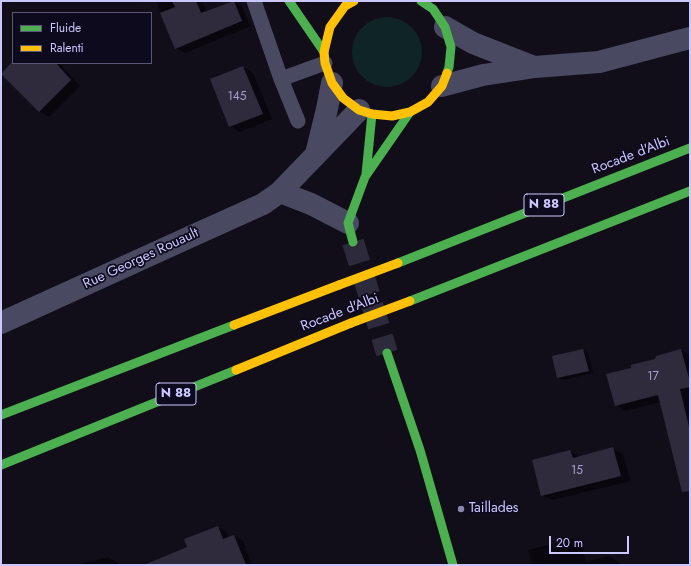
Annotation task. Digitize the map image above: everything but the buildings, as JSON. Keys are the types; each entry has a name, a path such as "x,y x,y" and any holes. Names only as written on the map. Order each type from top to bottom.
{"main road":[{"path":"289,1 327,66 343,98 366,112 392,116 410,112 428,102 442,86 449,67 450,47 445,27 428,4"},
{"path":"327,66 330,27 346,6 354,1"},
{"path":"350,232 365,177 366,112"},
{"path":"365,177 410,112"},
{"name":"Rocade d'Albi","path":"1,415 398,263 690,148"},
{"name":"Rocade d'Albi","path":"1,465 351,324 690,191"},
{"path":"387,352 420,450 453,565"}],"street":[{"path":"445,27 473,43 535,67"},
{"path":"442,86 483,75 535,67 599,62 690,38"},
{"name":"Rue Georges Rouault","path":"315,156 328,109 327,66"},
{"name":"Rue Georges Rouault","path":"1,323 263,204 280,192 315,156 366,112"},
{"path":"280,192 311,204 350,232"}],"lane":[{"path":"254,1 280,79 298,121"},
{"path":"280,79 327,66"}],"green space":[{"path":"387,17 400,20 412,27 419,39 422,52 419,65 412,77 400,84 387,87 374,84 362,77 355,65 352,52 355,39 362,27 374,20"}],"tunnel":[{"path":"353,242 387,353"}],"traffic: fast":[{"path":"289,1 324,52"},
{"path":"421,1 433,9 445,27 451,47 447,73"},
{"path":"353,242 348,223 365,177 410,112"},
{"path":"366,174 372,114"},
{"path":"398,263 690,148"},
{"path":"410,301 690,191"},
{"path":"1,415 234,325"},
{"path":"387,353 420,450 453,565"},
{"path":"1,465 236,370"}],"traffic: slow":[{"path":"354,1 345,6 330,27 324,52 325,63 332,83 343,98 359,110 372,114 392,116 410,112 428,102 442,86 447,73"},
{"path":"339,285 398,263"},
{"path":"234,325 339,285"},
{"path":"351,323 410,301"},
{"path":"236,370 351,323"}],"place":[{"name":"Taillades","path":"461,509"}]}
